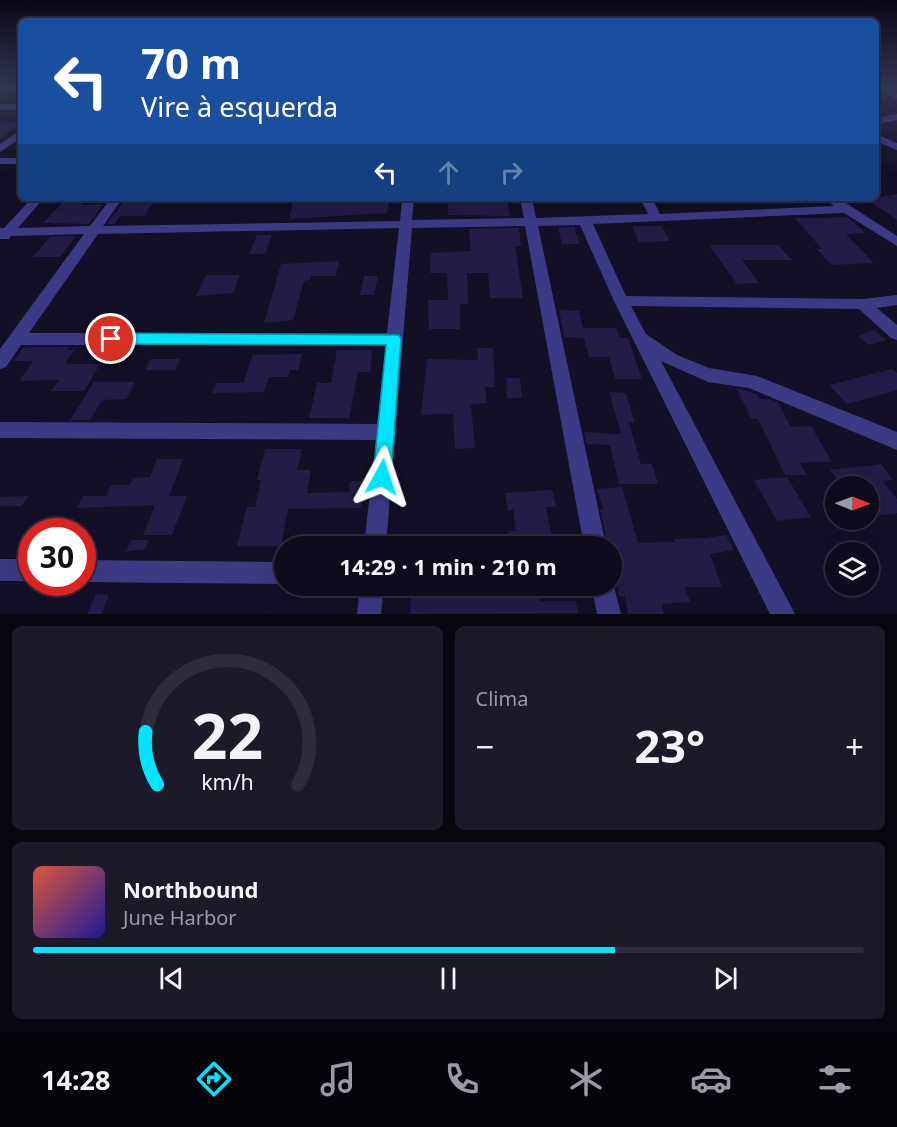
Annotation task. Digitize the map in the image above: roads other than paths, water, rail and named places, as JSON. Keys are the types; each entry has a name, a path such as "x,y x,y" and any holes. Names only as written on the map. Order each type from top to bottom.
{"street":[{"path":"879,120 897,117"},
{"path":"0,149 18,136"},
{"path":"879,138 897,147"},
{"path":"0,161 18,161"},
{"path":"2,235 35,201"},
{"path":"0,362 115,201"},
{"path":"376,536 408,201"},
{"path":"526,201 593,536"},
{"path":"648,201 656,218"},
{"path":"834,201 897,242"},
{"path":"2,235 95,230 585,221 846,209"},
{"path":"585,221 621,301 783,614"},
{"path":"621,301 863,304 897,300"},
{"path":"863,304 897,334"},
{"path":"639,335 671,360 708,375 751,381 897,441"},
{"path":"17,339 394,339"},
{"path":"0,430 386,432"},
{"path":"0,570 18,570"},
{"path":"96,571 274,573"},
{"path":"369,614 371,596"},
{"path":"605,596 609,614"}]}
